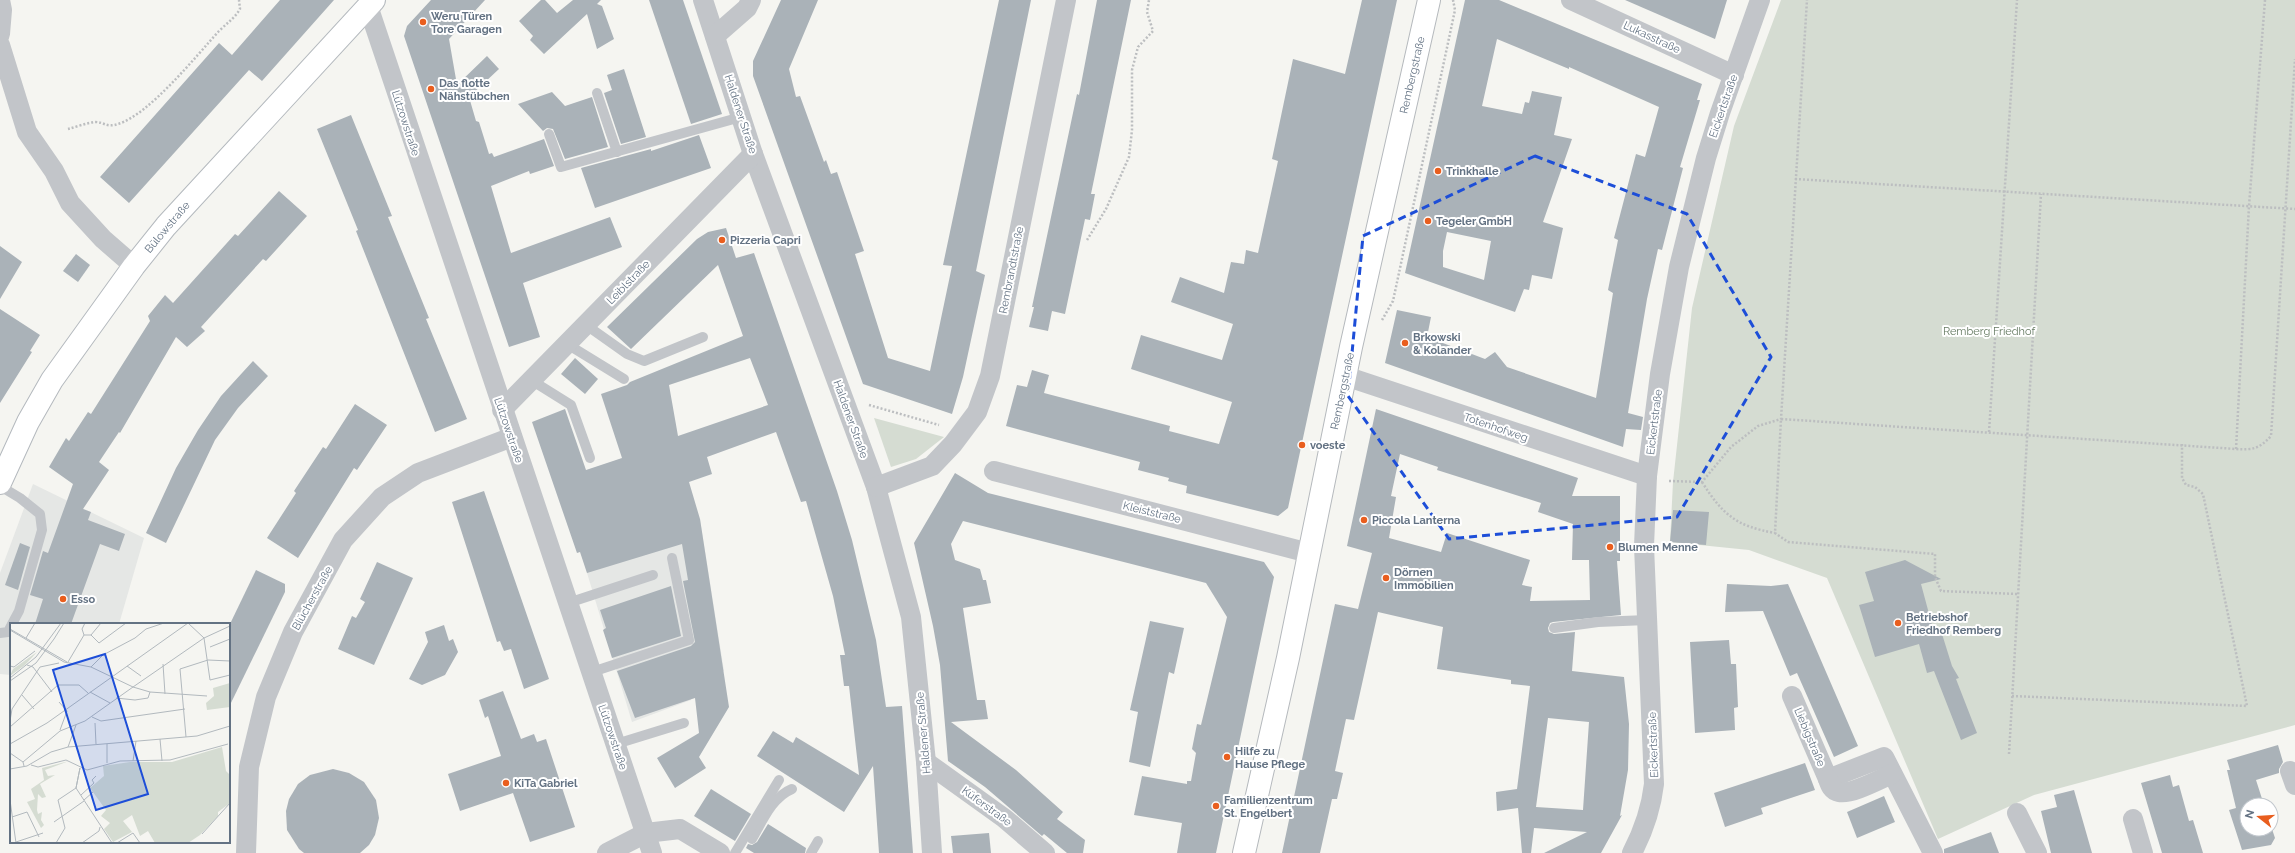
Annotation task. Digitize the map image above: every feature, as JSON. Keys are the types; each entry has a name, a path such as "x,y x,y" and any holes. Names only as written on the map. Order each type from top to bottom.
{"main road":[{"name":"Rembergstraße","path":"1244,853 1309,553 1345,376 1429,0"},
{"name":"Bülowstraße","path":"0,484 28,422 52,380 134,266 166,226 371,3"}],"street":[{"path":"0,0 2,10 0,34"},
{"name":"Haldener Straße","path":"703,0 754,154 876,487 911,617 926,762 932,853"},
{"path":"715,36 748,8 751,0"},
{"name":"Rembrandtstraße","path":"876,487 932,466 962,432 977,412 990,376 1066,0"},
{"name":"Lukasstraße","path":"1571,0 1734,75"},
{"name":"Eickertstraße","path":"1632,853 1644,828 1651,808 1654,784 1644,546 1647,476 1660,374 1679,267 1706,158 1760,0"},
{"name":"Lützowstraße","path":"371,3 502,410 592,672 652,853"},
{"path":"0,45 27,132 54,171 70,203 103,239 134,266"},
{"name":"Leiblstraße","path":"502,410 754,154"},
{"name":"Totenhofweg","path":"1345,376 1647,476"},
{"name":"Blücherstraße","path":"246,853 249,767 266,697 293,632 343,540 382,497 418,473 512,437"},
{"name":"Kleiststraße","path":"994,471 1309,553"},
{"name":"Liebigstraße","path":"1792,696 1828,779 1884,758 1933,853"},
{"name":"Küferstraße","path":"926,762 1004,818 1045,853"},
{"path":"2017,813 2037,853"},
{"path":"2132,819 2144,853"},
{"path":"607,853 646,834 680,829 720,853"}],"lane":[{"path":"597,93 617,152"},
{"path":"549,134 561,168 741,117"},
{"path":"586,325 627,354 644,360 703,337"},
{"path":"567,344 624,379"},
{"path":"531,380 571,405 590,458"},
{"path":"0,484 40,514 42,530 19,612 13,623"},
{"path":"592,672 689,640 672,558"},
{"path":"568,603 653,575"},
{"path":"1554,628 1598,622 1647,620"},
{"path":"0,634 8,632 10,628"},
{"path":"616,744 684,723"},
{"path":"735,853 779,780"},
{"path":"743,853 775,801 785,792 792,789"},
{"path":"811,853 818,841"}],"path":[{"path":"68,129 95,122 107,126 119,124 133,117 161,94 221,29 235,17 240,9 239,0"},
{"path":"1087,240 1106,209 1129,157 1132,115 1132,70 1138,47 1153,31 1148,12 1149,0"},
{"path":"1382,321 1393,301 1455,10 1453,0"},
{"path":"1775,533 1795,179 1807,0"},
{"path":"1989,432 2017,0"},
{"path":"2236,449 2249,206 2264,0"},
{"path":"1702,482 1731,447 1758,426 1781,419 2182,444 2250,450 2262,446 2271,436 2295,58"},
{"path":"1795,179 2295,209"},
{"path":"2009,754 2041,194"},
{"path":"844,398 962,432"},
{"path":"2012,696 2247,706 2203,494 2195,487 2186,484 2182,478 2182,444"},
{"path":"1647,476 1672,482 1702,482"},
{"path":"1702,482 1714,502 1735,521 1755,529 1775,533 1788,542 1935,554 1935,577 1941,591 2017,594"}],"highlighted area":[{"path":"1535,156 1687,214 1771,357 1677,517 1449,539 1348,396 1363,236"}],"shaded area":[{"name":"Esso","path":"33,484 144,538 119,623 10,623 10,675 0,674 0,573"},
{"path":"700,519 724,671 691,677 691,700 632,722 581,553"}],"green space":[{"name":"Remberg Friedhof","path":"1781,0 2295,0 2295,725 2034,795 1938,839 1827,578 1749,550 1670,542 1673,482 1692,308 1734,126"},
{"path":"874,418 944,437 916,459 891,467"}],"building":[{"path":"280,0 334,0 262,81 249,70 129,203 100,177 219,43 232,55"},
{"path":"431,0 485,0 449,39 457,85 487,56 499,69 469,97 476,121 479,122 489,154 492,153 494,157 544,139 554,166 530,174 529,171 491,186 511,253 610,217 622,247 523,283 540,337 509,347 404,36 407,26"},
{"path":"541,0 545,0 557,13 573,0 601,0 597,4 602,6 614,39 597,49 587,14 544,54 530,40 533,36 519,21"},
{"path":"649,0 683,0 722,114 691,124"},
{"path":"781,0 818,0 789,69 796,97 800,96 824,162 826,160 831,174 837,172 864,251 855,254 888,358 930,371 952,266 943,265 999,0 1031,0 976,271 985,275 963,377 952,414 863,384 753,76 753,61"},
{"path":"1097,0 1131,0 1091,194 1095,194 1090,220 1085,219 1065,314 1052,311 1048,331 1029,327 1077,94 1079,95"},
{"path":"1362,0 1397,0 1288,508 1278,516 1186,493 1187,486 1168,481 1169,478 1138,470 1140,462 1006,426 1017,385 1027,387 1032,370 1049,375 1044,393 1170,426 1169,431 1219,444 1232,402 1131,369 1141,335 1222,360 1233,324 1171,302 1180,277 1224,293 1231,262 1244,264 1246,250 1258,253 1278,161 1272,159 1293,59 1345,74"},
{"path":"1465,0 1499,0 1702,84 1697,100 1700,100 1680,167 1683,168 1662,250 1658,249 1647,299 1628,413 1643,417 1641,430 1626,429 1623,447 1385,363 1397,310 1431,317 1427,337 1485,359 1495,352 1507,367 1596,398 1613,293 1608,290 1618,240 1614,238 1636,154 1645,157 1659,107 1569,67 1569,69 1497,39 1482,106 1522,114 1525,102 1529,103 1532,91 1562,97 1554,135 1572,139 1543,222 1563,228 1552,279 1532,275 1529,290 1524,289 1515,312 1405,273","holes":["1447,232 1491,241 1484,280 1443,267 1443,251"]},
{"path":"1625,0 1727,0 1715,39"},
{"path":"624,69 646,137 621,144 604,93 612,90 607,75"},
{"path":"552,92 565,106 592,97 608,147 565,159 553,129 547,128 543,131 518,104"},
{"path":"351,115 392,216 388,217 429,318 426,319 467,419 435,432 356,231 358,230 317,129"},
{"path":"699,135 711,168 595,208 581,168 651,149 651,151"},
{"path":"279,191 307,216 266,261 263,259 201,327 205,331 187,347 176,337 120,433 119,432 99,462 109,470 83,509 91,512 88,520 125,534 119,551 100,544 71,623 35,623 43,599 30,595 43,551 48,553 73,484 49,467 66,438 69,441 88,412 91,414 150,321 148,316 165,295 173,303 235,234 238,236"},
{"path":"726,228 736,258 754,253 837,491 852,540 876,640 886,707 902,706 913,853 879,853 873,766 844,812 757,756 773,731 793,743 796,737 859,775 849,686 844,686 840,655 845,655 833,596 806,501 801,502 776,432 707,457 712,474 689,482 700,519 729,707 699,757 706,768 675,788 657,758 699,733 695,698 635,718 617,671 691,646 695,642 683,581 688,580 682,544 587,573 580,552 577,553 532,422 565,409 586,470 622,458 601,394 627,385 630,382 743,336 718,265 631,349 607,327 697,239 708,232","holes":["750,358 768,405 678,436 669,385"]},
{"path":"0,246 22,262 0,299"},
{"path":"76,254 90,265 78,282 63,271"},
{"path":"0,309 40,335 30,351 32,352 0,403"},
{"path":"575,358 598,379 585,394 561,374"},
{"path":"253,361 268,376 238,408 215,440 166,543 146,533 176,468 198,430 221,396"},
{"path":"355,404 387,425 357,470 354,468 298,558 267,538 296,493 294,491 323,447 326,449"},
{"path":"1376,409 1578,478 1572,496 1620,496 1620,561 1617,561 1621,615 1553,622 1550,623 1548,628 1549,632 1554,634 1575,632 1572,671 1624,677 1629,724 1628,770 1620,816 1622,815 1601,853 1544,853 1587,832 1534,828 1531,853 1522,853 1518,808 1497,811 1496,792 1517,789 1530,686 1511,684 1511,680 1437,669 1443,627 1378,612 1354,720 1346,719 1335,771 1343,773 1337,799 1332,799 1320,853 1282,853 1335,604 1358,609 1372,553 1347,546","holes":["1400,454 1438,467 1437,470 1541,503 1538,512 1573,524 1572,560 1589,560 1590,600 1530,601 1532,587 1522,585 1530,560 1447,533 1441,552 1389,538 1396,497 1391,496","1548,718 1589,722 1583,810 1536,807"]},
{"path":"955,473 988,493 1264,562 1274,577 1216,853 1177,853 1182,823 1134,815 1142,776 1187,784 1187,781 1191,781 1196,753 1192,749 1197,724 1201,725 1227,617 1206,583 963,521 951,544 955,560 980,569 983,580 986,580 991,603 963,608 977,700 985,700 988,719 951,722 1016,770 1063,812 1057,819 1085,840 1083,853 1067,853 1044,834 1042,836 985,787 948,761 940,665 933,626 914,543"},
{"path":"484,491 549,679 524,689 511,649 504,651 500,641 497,642 452,502"},
{"path":"1673,510 1709,512 1706,545 1670,542"},
{"path":"20,543 30,547 18,590 5,585"},
{"name":"Betriebshof Friedhof Remberg","path":"1905,560 1941,579 1921,584 1935,636 1942,634 1952,666 1959,678 1956,679 1977,733 1961,740 1934,671 1927,673 1919,644 1875,657 1859,605 1874,601 1865,572"},
{"path":"377,562 413,578 374,665 338,649 352,616 356,618 365,602 360,599"},
{"path":"256,570 285,584 285,592 230,705 230,624"},
{"path":"1727,584 1771,586 1788,584 1858,746 1834,757 1797,673 1790,676 1763,611 1725,612"},
{"path":"671,586 681,636 612,658 603,630 606,628 600,610"},
{"path":"1150,621 1184,628 1174,674 1169,672 1150,767 1129,762 1138,712 1130,710"},
{"path":"444,625 449,641 453,639 458,652 445,675 422,685 409,679 428,642 425,632"},
{"path":"1729,640 1731,664 1736,664 1738,707 1734,708 1735,730 1695,733 1690,642"},
{"name":"KiTa Gabriel","path":"503,691 521,739 534,734 537,742 546,739 575,827 530,842 513,793 460,811 448,774 501,756 488,716 485,718 479,700"},
{"path":"2278,745 2283,762 2279,769 2279,773 2256,780 2261,797 2239,797 2239,837 2275,837 2271,845 2242,850 2229,810 2236,808 2227,770 2230,770 2227,760"},
{"path":"1805,763 1815,790 1761,808 1763,814 1725,827 1714,793"},
{"path":"333,769 349,773 364,782 376,800 379,818 375,835 369,845 360,853 304,853 299,849 287,830 286,811 289,799 298,784 310,775"},
{"path":"2170,775 2173,787 2179,785 2189,821 2193,820 2203,853 2162,853 2141,783"},
{"path":"711,789 751,814 735,841 694,816"},
{"path":"2074,790 2092,853 2051,853 2041,811 2057,807 2054,795"},
{"path":"1884,796 1895,822 1857,838 1847,812"},
{"path":"768,824 806,848 805,853 754,853 746,848 748,844 752,845 757,842"},
{"path":"1991,832 1999,853 1944,853 1944,849"},
{"path":"989,833 991,853 953,853 951,836"}],"place":[{"name":"Weru Türen Tore Garagen","path":"423,22"},
{"name":"Das flotte Nähstübchen","path":"431,89"},
{"name":"Trinkhalle","path":"1438,171"},
{"name":"Tegeler GmbH","path":"1428,221"},
{"name":"Pizzeria Capri","path":"722,240"},
{"name":"Brkowski & Kolander","path":"1405,343"},
{"name":"voeste","path":"1302,445"},
{"name":"Piccola Lanterna","path":"1364,520"},
{"name":"Blumen Menne","path":"1610,547"},
{"name":"Dörnen Immobilien","path":"1386,578"},
{"name":"Esso","path":"63,599"},
{"name":"Betriebshof Friedhof Remberg","path":"1898,623"},
{"name":"Hilfe zu Hause Pflege","path":"1227,757"},
{"name":"KiTa Gabriel","path":"506,783"},
{"name":"Familienzentrum St. Engelbert","path":"1216,806"}]}
